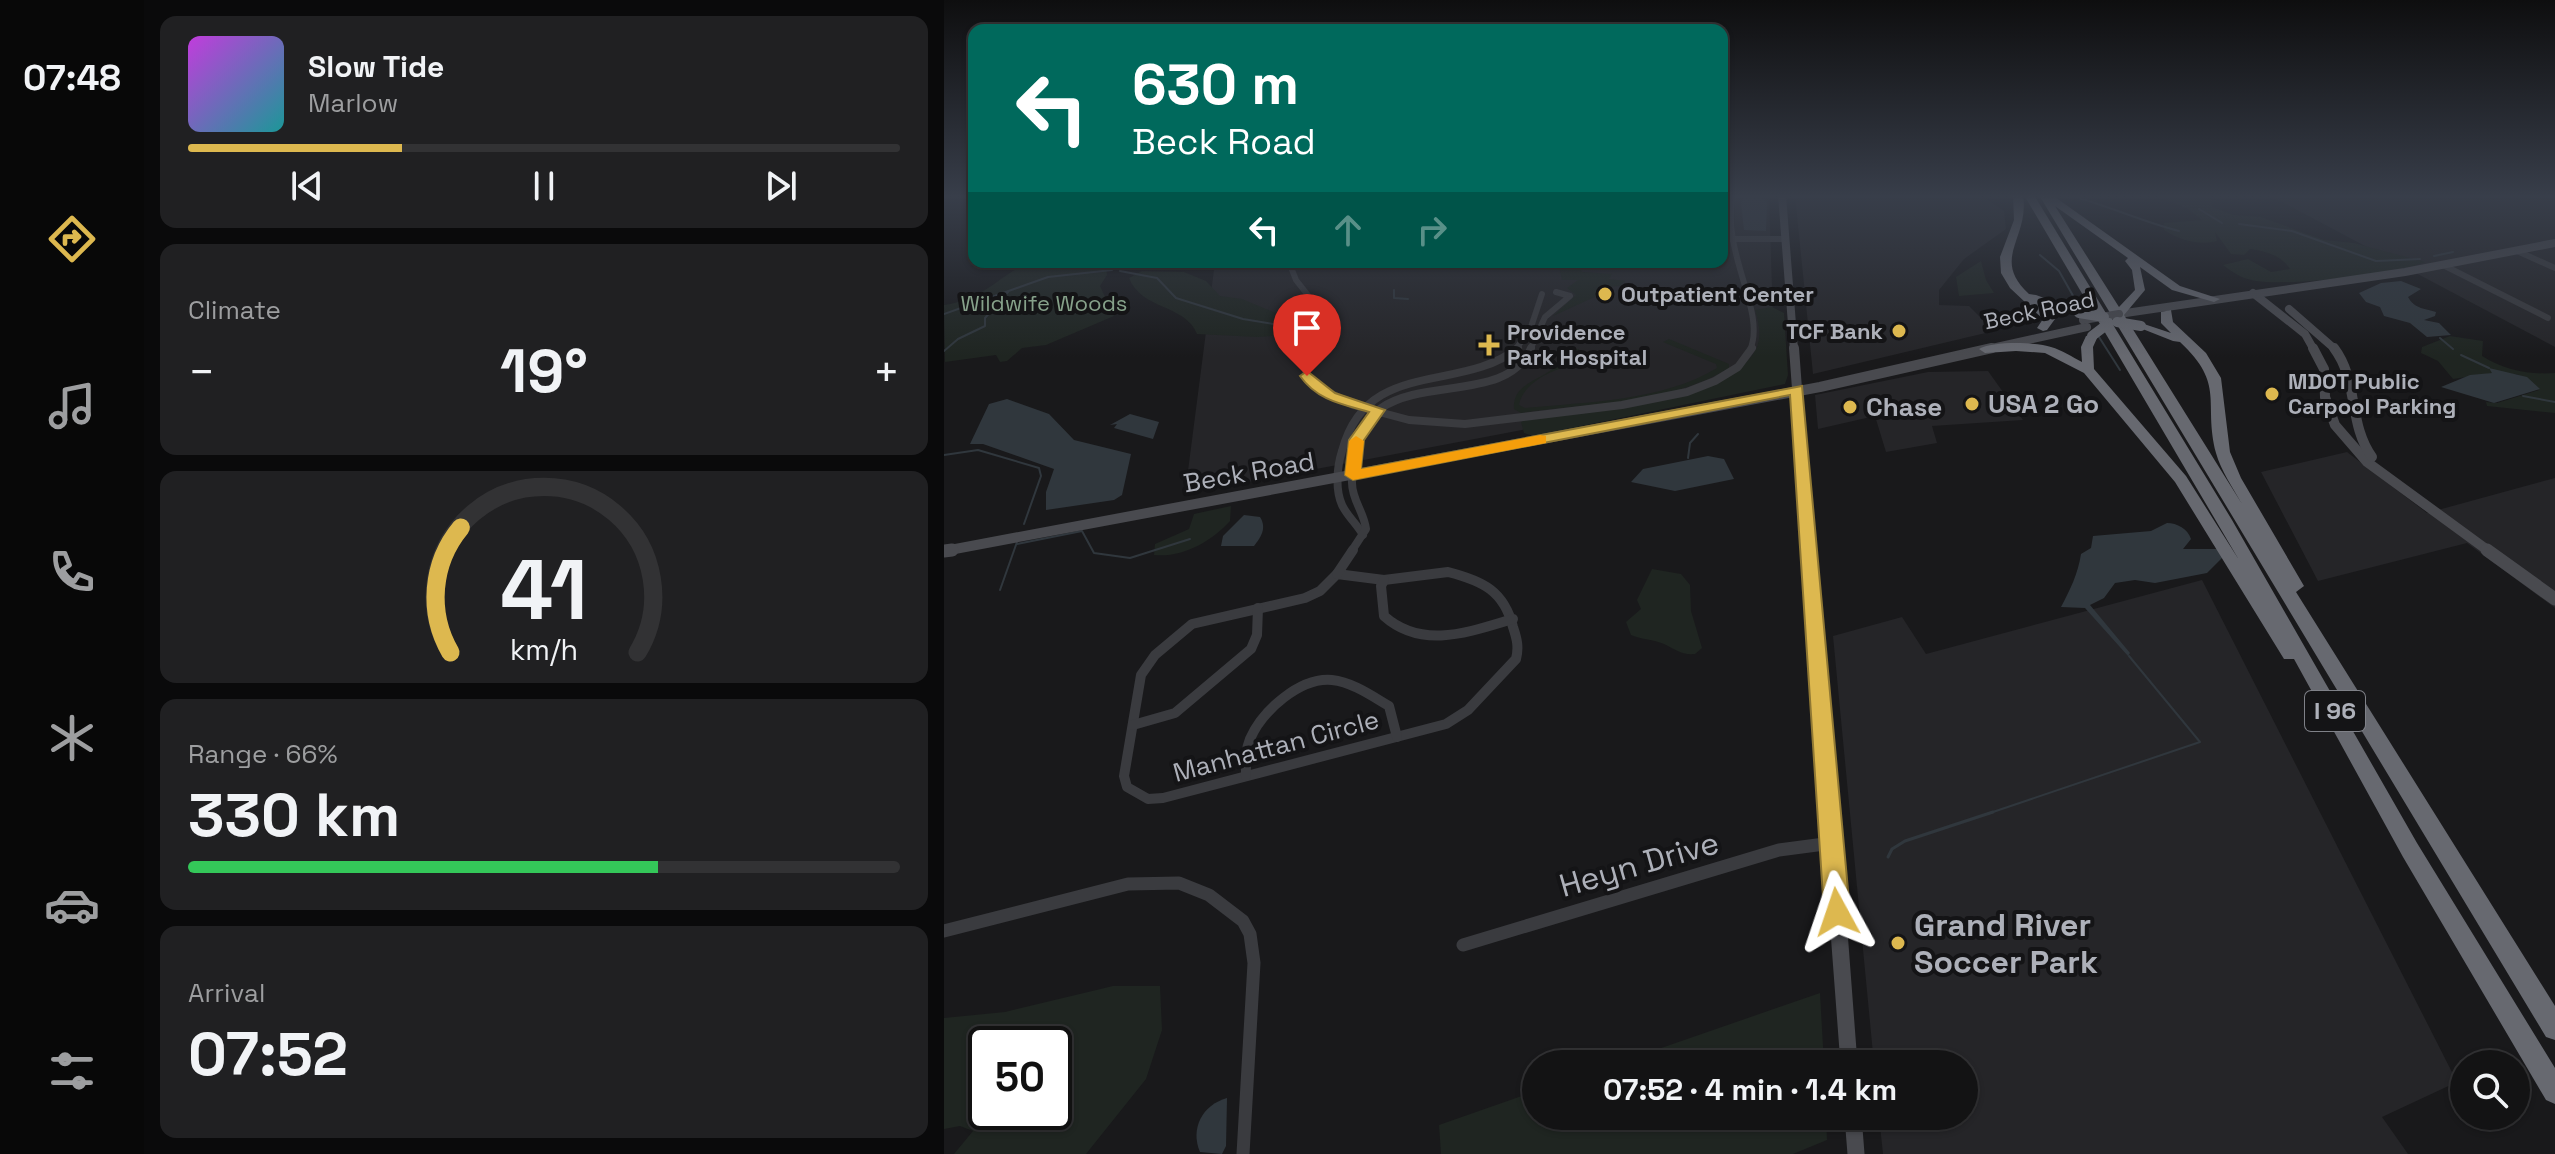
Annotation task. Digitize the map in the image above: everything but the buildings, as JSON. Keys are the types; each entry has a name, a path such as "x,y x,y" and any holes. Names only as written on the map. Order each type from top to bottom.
{"highway":[{"path":"2010,249 2004,265 2006,275 2049,319 2043,328"},
{"name":"I 96","path":"2061,249 2240,547 2410,850 2555,1091"},
{"name":"I 96","path":"2079,249 2555,1028"},
{"path":"2085,324 2119,318 2140,290 2141,281 2131,262 2117,249"},
{"path":"2118,249 2176,288 2214,299"},
{"path":"2015,285 2085,324 2119,318 2174,338 2202,356"},
{"path":"2167,312 2167,323 2202,356 2215,378 2220,439 2234,478 2346,673 2359,708"},
{"path":"2085,324 2088,370"},
{"path":"1985,349 2016,347 2048,350 2088,370 2181,479 2410,850"}],"main road":[{"path":"1787,249 1848,1050"},
{"name":"Beck Road","path":"2119,318 2527,249"},
{"path":"2261,294 2305,334 2324,369 2324,388 2335,425 2367,462 2555,599"},
{"path":"2261,294 2309,324 2336,351 2349,375 2354,428 2361,443 2392,480"},
{"name":"Beck Road","path":"2119,318 2214,299 2261,294"},
{"name":"Beck Road","path":"1913,363 2043,328 2085,324"},
{"name":"Beck Road","path":"944,551 1797,389 1817,381 1985,349 2085,324"},
{"path":"2324,388 2350,395"},
{"path":"2335,425 2354,428"},
{"path":"1854,1130 1856,1154"}],"street":[{"path":"1291,268 1296,280 1325,317 1323,335 1306,360 1309,382 1330,396 1378,410 1438,424 1484,423 1618,405 1678,393 1713,381 1739,364 1749,352 1755,335 1733,249"},
{"path":"2517,251 2555,268"},
{"path":"2443,265 2548,318"},
{"path":"1363,535 1366,523 1354,500 1356,440 1378,410 1402,396 1471,387 1519,366 1533,350 1542,322 1570,296 1556,292"},
{"path":"1363,535 1341,503 1339,457 1344,441 1367,407 1390,389 1406,382 1471,372 1509,355 1525,339 1539,310 1542,294"},
{"path":"1341,503 1354,500"},
{"path":"1349,515 1360,512"},
{"name":"Manhattan Circle","path":"1363,535 1336,574 1314,595 1192,624 1155,655 1141,675 1124,782 1143,797 1163,798 1446,724 1468,710 1516,659 1519,648 1513,619"},
{"path":"1336,574 1384,580 1439,571 1469,576 1504,599 1513,619 1447,636 1422,637 1396,626 1384,616 1381,586 1384,580"},
{"path":"1133,725 1175,713 1251,649 1257,635 1258,608"},
{"path":"1246,776 1248,746 1255,728 1296,691 1318,681 1336,680 1389,706 1397,737"},
{"name":"Heyn Drive","path":"1463,945 1779,850 1832,843"},
{"path":"944,931 1146,882 1194,887 1233,910 1250,934 1254,963 1243,1154"}],"shaded area":[{"name":"Providence Park Hospital","path":"1728,249 1771,249 1775,382 1185,494 1214,268 1728,268"},
{"path":"1800,249 1978,249 1964,259 1939,290 1939,305 1969,306 1994,331 1813,374"},
{"path":"2370,249 2555,249 2555,347"},
{"path":"2401,281 2421,289 2408,297 2414,304 2436,312 2435,316 2424,320 2439,323 2451,335 2427,337 2410,323 2384,316 2380,307 2366,302 2359,293 2381,283"},
{"path":"2489,368 2527,377 2540,389 2494,403 2441,387 2470,375 2492,373"},
{"path":"1988,371 2023,420 1932,426 1937,443 1886,452 1875,416 1818,429 1815,395 1928,372"},
{"path":"1007,399 1049,414 1074,440 1131,454 1122,495 1114,500 1046,510 1046,492 1054,469 983,444 970,444 989,404"},
{"path":"1130,414 1159,422 1153,439 1114,428 1117,424 1110,425"},
{"path":"2347,452 2427,513 2555,478 2555,608 2467,543 2318,581 2261,472"},
{"path":"1708,456 1724,459 1734,479 1675,491 1631,482 1643,469"},
{"path":"1244,515 1260,517 1262,521 1262,532 1257,543 1254,546 1221,546 1223,536"},
{"path":"2167,523 2182,527 2190,535 2191,539 2183,549 2219,549 2223,557 2207,573 2155,583 2135,580 2115,583 2104,598 2090,605 2130,653 2128,656 2085,608 2061,607 2076,575 2081,554 2091,548 2093,536 2151,531"},
{"path":"2202,580 2450,1068 2450,1085 2382,1117 2408,1154 1883,1154 1880,1130 1978,1130 1978,1050 1873,1050 1833,636 1902,617 1926,654"},
{"path":"1227,1098 1226,1146 1222,1154 1200,1152 1196,1135 1200,1119 1211,1106"}],"green space":[{"path":"2227,249 2376,249 2425,262 2391,271 2342,278 2272,282 2247,279 2223,265 2248,259 2271,272 2290,269 2278,257 2250,249 2244,255 2231,254"},
{"path":"1981,261 1986,280 1994,293 1959,296 1956,277"},
{"name":"Wildwife Woods","path":"1019,268 1106,268 1107,275 1100,286 1114,316 1046,345 1022,348 1007,361 1000,362 996,355 945,362 944,305 979,293"},
{"path":"1559,268 1612,274 1609,279 1625,281 1620,286 1593,288 1612,289 1553,316 1576,295 1567,288 1578,280 1562,280"},
{"path":"1142,271 1184,272 1206,281 1220,296 1242,299 1311,328 1311,333 1258,337 1197,334 1183,317 1143,296 1135,288 1129,278"},
{"path":"1772,307 1784,313 1788,375 1785,384 1533,436 1524,433 1521,422 1529,419 1631,405 1678,394 1722,377 1739,367 1755,351 1759,334 1755,310"},
{"path":"2450,336 2483,341 2482,356 2508,368 2555,373 2555,413 2487,406 2486,402 2497,403 2539,390 2519,375 2500,372 2453,379 2438,361 2421,353 2422,347"},
{"path":"1669,339 1729,364 1729,368 1680,390 1654,396 1521,413 1514,409 1515,400 1523,387 1557,365 1568,349 1579,349 1575,365 1559,369 1533,383 1521,397 1519,405 1525,408 1574,404 1649,394 1696,379 1717,368 1716,364 1663,342"},
{"path":"1231,506 1230,521 1205,542 1175,554 1154,555 1155,544 1189,529 1194,514"},
{"path":"1652,569 1681,574 1690,585 1691,611 1702,648 1695,654 1682,653 1660,642 1631,635 1626,622 1641,609 1637,600"},
{"path":"1113,986 1160,986 1162,1030 1146,1079 1086,1154 954,1154 973,1131 970,1130 1072,1130 1072,1026 968,1026 968,1129 960,1126 944,1129 944,1018 1005,1012"},
{"path":"1820,993 1823,1050 1655,1050"},
{"path":"1522,1096 1522,1130 1827,1130 1827,1140 1793,1154 1441,1154 1439,1125"}],"waterway":[{"path":"2342,249 2376,261 2420,259"},
{"path":"2434,256 2453,252"},
{"path":"2040,255 2059,271 2080,308"},
{"path":"944,314 1048,277 1112,270"},
{"path":"1120,271 1157,278 1176,298 1243,319 1316,331"},
{"path":"1394,290 1394,298 1408,299"},
{"path":"944,351 958,339 985,326 985,318 1008,292"},
{"path":"2099,337 2120,370"},
{"path":"2440,338 2453,349"},
{"path":"2461,355 2489,368"},
{"path":"2523,396 2555,402"},
{"path":"1688,458 1690,443 1698,434"},
{"path":"944,455 978,450 1039,468 1041,476 1024,524"},
{"path":"1017,544 1082,531 1094,553 1130,558 1190,539"},
{"path":"1000,590 1017,542"},
{"path":"1990,813 2200,742 2129,656"},
{"path":"1888,857 1892,849 1905,841 1990,813"}],"slow traffic":[{"path":"1356,441 1353,475 1540,440"}],"place":[{"name":"Outpatient Center","path":"1605,294"},
{"name":"TCF Bank","path":"1899,331"},
{"name":"Providence Park Hospital","path":"1489,345"},
{"name":"MDOT Public Carpool Parking","path":"2272,394"},
{"name":"USA 2 Go","path":"1972,404"},
{"name":"Chase","path":"1850,407"},
{"name":"Grand River Soccer Park","path":"1898,943"}],"route":[{"path":"1307,376 1309,382 1330,396 1378,410 1356,440 1353,475 1797,389 1837,912"}]}
